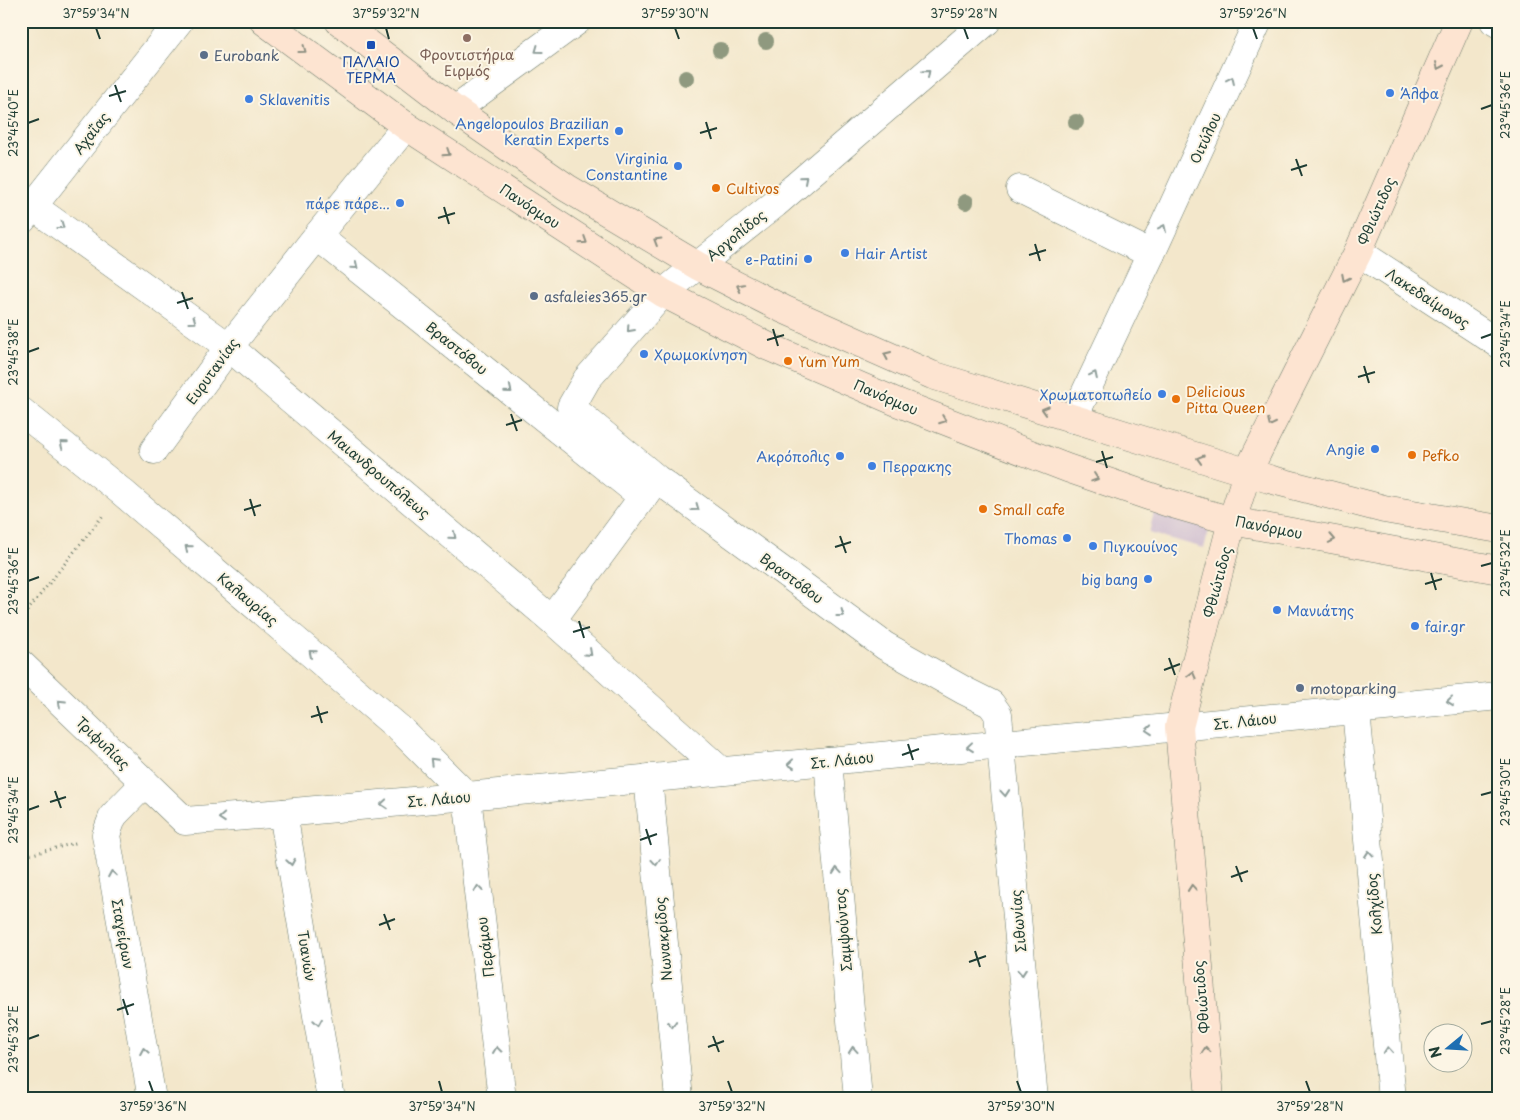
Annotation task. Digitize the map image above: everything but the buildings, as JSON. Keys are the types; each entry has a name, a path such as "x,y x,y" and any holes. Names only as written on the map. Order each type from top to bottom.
{"street":[{"name":"Πανόρμου","path":"264,21 406,126 662,293 769,347 899,403 1067,468 1166,502 1232,521 1499,570"},
{"path":"338,21 455,110 567,188 698,266 783,309 932,375 1247,473 1384,509 1499,529"},
{"path":"455,110 577,21"},
{"name":"Αργολίδος","path":"571,406 586,379 662,293 775,204 987,21"},
{"name":"Οιτύλου","path":"1073,419 1152,254 1258,21"},
{"name":"Φθιώτιδος","path":"1210,1099 1179,727 1232,521 1247,473 1358,252 1459,21"},
{"path":"1494,21 1499,24"},
{"name":"Αχαΐας","path":"25,208 175,23"},
{"name":"Ευρυτανίας","path":"154,450 229,347 406,126"},
{"path":"1020,189 1152,254"},
{"name":"Μαιανδρουπόλεως","path":"25,208 229,347 552,620 721,771"},
{"name":"Βραστόβου","path":"316,236 650,488 885,646 991,704 998,714 1001,744"},
{"name":"Λακεδαίμονος","path":"1358,252 1499,344"},
{"name":"Βραστόβου","path":"571,406 650,488"},
{"name":"Καλαυρίας","path":"21,411 122,492 401,730 467,796"},
{"path":"552,620 650,488"},
{"name":"Τριφυλίας","path":"21,664 185,821"},
{"name":"Στ. Λάιου","path":"185,821 283,814 1499,696"},
{"name":"Κολχίδος","path":"1356,710 1392,1099"},
{"name":"Σιθωνίας","path":"1001,744 1034,1099"},
{"name":"Σαμψούντος","path":"828,761 858,1099"},
{"name":"Νωνακρίδος","path":"648,778 679,1099"},
{"path":"106,835 112,816 145,782"},
{"name":"Περάμου","path":"467,796 502,1099"},
{"name":"Τυανών","path":"283,814 330,1099"},
{"name":"Σταγείρων","path":"106,835 152,1099"}],"path":[{"path":"21,619 122,492"},
{"path":"21,857 106,835"}],"shaded area":[{"path":"1154,512 1210,527 1204,548 1149,533"}],"place":[{"name":"Φροντιστήρια Ειρμός","path":"467,38"},
{"name":"ΠΑΛΑΙΟ ΤΕΡΜΑ","path":"371,45"},
{"name":"Eurobank","path":"204,55"},
{"name":"Άλφα","path":"1390,93"},
{"name":"Sklavenitis","path":"249,99"},
{"name":"Angelopoulos Brazilian Keratin Experts","path":"619,131"},
{"name":"Virginia Constantine","path":"678,166"},
{"name":"Cultivos","path":"716,188"},
{"name":"πάρε πάρε...","path":"400,203"},
{"name":"Hair Artist","path":"845,253"},
{"name":"e-Patini","path":"808,259"},
{"name":"asfaleies365.gr","path":"534,296"},
{"name":"Χρωμοκίνηση","path":"644,354"},
{"name":"Yum Yum","path":"788,361"},
{"name":"Χρωματοπωλείο","path":"1162,394"},
{"name":"Delicious Pitta Queen","path":"1176,399"},
{"name":"Angie","path":"1375,449"},
{"name":"Pefko","path":"1412,455"},
{"name":"Ακρόπολις","path":"840,456"},
{"name":"Περρακης","path":"872,466"},
{"name":"Small cafe","path":"983,509"},
{"name":"Thomas","path":"1067,538"},
{"name":"Πιγκουίνος","path":"1093,546"},
{"name":"big bang","path":"1148,579"},
{"name":"Μανιάτης","path":"1277,610"},
{"name":"fair.gr","path":"1415,626"},
{"name":"motoparking","path":"1300,688"}]}
